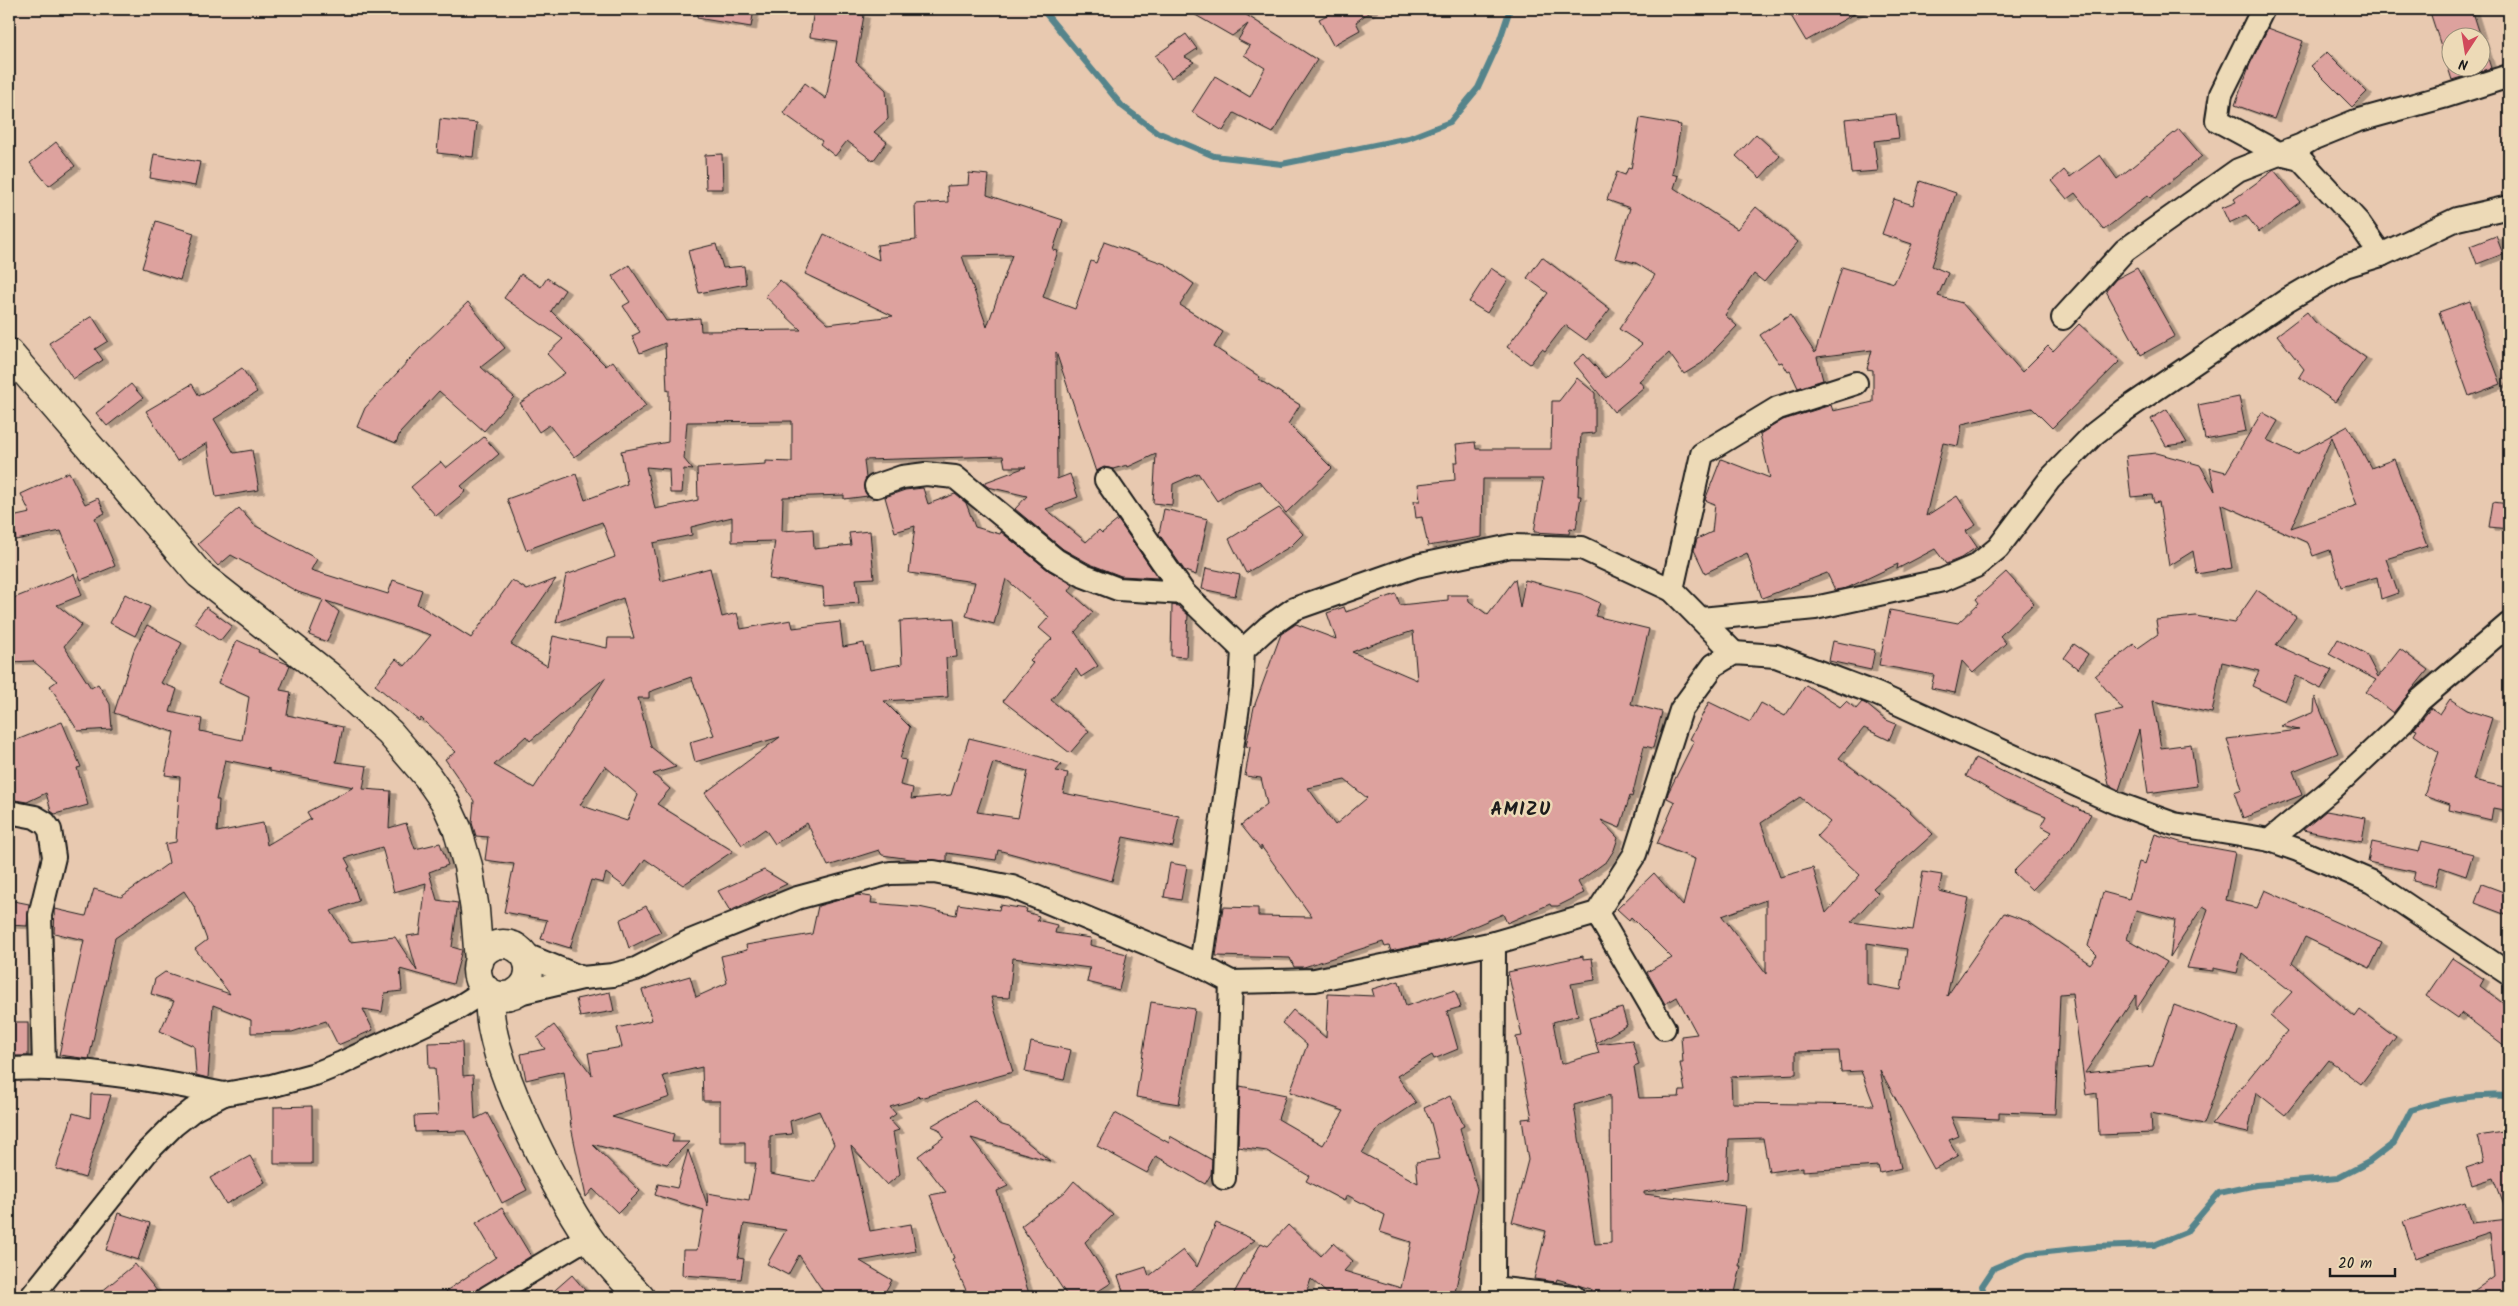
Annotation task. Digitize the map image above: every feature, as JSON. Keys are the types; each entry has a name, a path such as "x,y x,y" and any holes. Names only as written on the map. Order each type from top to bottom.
{"street":[{"path":"2263,9 2221,94 2217,120 2280,154 2300,159 2358,222 2381,255"},
{"path":"2063,318 2125,250 2238,170 2356,121 2443,97 2509,76"},
{"path":"1701,620 1815,608 1943,580 1976,566 1998,548 2050,479 2094,434 2125,410 2286,300 2345,266 2381,255 2457,219 2509,207"},
{"path":"9,353 144,514 199,574 330,677 390,733 427,776 445,802 457,828 468,866 475,910 479,962 478,975 496,993"},
{"path":"1672,590 1702,454 1778,408 1856,382"},
{"path":"876,486 902,477 926,474 955,477 1056,560 1084,576 1118,589 1184,593"},
{"path":"1106,480 1184,593 1243,650"},
{"path":"1201,966 1241,685 1243,650 1267,628 1294,609 1416,566 1511,546 1582,548 1672,590 1734,653"},
{"path":"2270,840 2332,788 2403,722 2419,701 2509,624"},
{"path":"640,1297 588,1237 531,1135 492,1031 488,1005 496,993 582,978 613,975 636,969 688,942 797,898 890,873 934,872 1012,887 1201,966 1231,982 1315,980 1494,943 1596,913 1635,854 1681,710 1714,665 1734,653 1776,656 1877,694 2116,803 2174,824 2270,840 2298,850 2372,882 2509,974"},
{"path":"9,812 45,822 50,830 54,858 40,915 44,1067"},
{"path":"31,1297 148,1152 174,1125 193,1110 224,1094 271,1086 315,1074 342,1064 456,1009 496,993 524,986 528,978 528,961 516,949 493,933 475,910"},
{"path":"1596,913 1664,1028"},
{"path":"1494,943 1493,1293 1574,1297"},
{"path":"479,962 485,952 492,947 516,949 582,978"},
{"path":"1224,1178 1231,982"},
{"path":"456,1009 479,1015 492,1031"},
{"path":"9,1068 44,1067 150,1080 224,1094"},
{"path":"488,1297 588,1237"}],"building":[{"path":"698,9 754,9 751,27 697,18"},
{"path":"814,9 864,15 856,62 886,90 888,119 874,132 887,142 873,161 847,141 835,156 820,144 822,141 783,113 805,83 826,99 837,41 810,37"},
{"path":"1185,9 1237,9 1317,60 1289,103 1273,133 1234,113 1223,131 1192,112 1215,76 1250,97 1265,68 1244,55 1250,46 1238,40 1248,24 1232,36"},
{"path":"1339,9 1373,9 1356,22 1360,30 1333,45 1319,19"},
{"path":"1787,9 1863,9 1806,41"},
{"path":"2429,9 2472,9 2478,28 2440,28 2440,43"},
{"path":"2268,28 2303,41 2274,119 2235,105 2250,64"},
{"path":"1186,34 1197,49 1185,57 1194,62 1171,78 1155,56"},
{"path":"2327,52 2367,92 2352,107 2311,66"},
{"path":"1896,114 1899,138 1874,141 1878,171 1851,173 1845,119"},
{"path":"1640,118 1681,125 1672,174 1678,176 1674,188 1737,229 1756,207 1798,242 1764,282 1754,274 1725,315 1737,326 1702,363 1684,374 1669,353 1639,381 1644,387 1614,412 1574,363 1584,354 1606,378 1642,344 1619,329 1655,275 1636,263 1615,258 1630,208 1607,200 1617,172 1625,175 1628,168 1631,169"},
{"path":"440,119 477,123 473,157 437,153"},
{"path":"2179,129 2202,156 2150,198 2148,195 2104,230 2075,193 2067,199 2052,181 2064,170 2070,177 2100,155 2117,179"},
{"path":"1756,134 1780,156 1760,178 1736,156"},
{"path":"56,142 75,166 49,186 30,163"},
{"path":"154,154 200,162 195,186 150,178"},
{"path":"722,154 723,189 706,189 705,155"},
{"path":"2274,170 2300,202 2259,232 2246,215 2229,223 2222,208 2236,202 2234,199"},
{"path":"969,173 989,175 987,195 1063,220 1053,250 1058,251 1043,297 1075,309 1091,261 1096,263 1104,242 1165,264 1194,284 1180,305 1223,332 1214,347 1260,377 1258,379 1300,405 1288,424 1332,468 1286,513 1259,481 1232,491 1217,501 1198,473 1173,484 1172,505 1153,503 1156,454 1128,467 1127,465 1113,469 1104,467 1096,472 1056,352 1057,479 1070,474 1078,497 1046,509 1086,542 1099,530 1102,533 1118,520 1158,578 1121,576 1090,564 1063,549 1015,509 1027,496 988,487 983,483 1026,467 1005,467 1003,456 864,460 866,478 864,490 868,496 844,499 844,495 783,497 782,531 813,529 814,549 851,545 849,533 870,531 874,578 856,579 859,603 824,606 823,587 769,579 775,541 732,542 732,517 691,527 692,535 653,543 661,581 710,568 722,617 737,613 741,629 791,620 793,628 840,622 843,647 864,643 870,670 902,664 900,621 954,618 957,657 946,658 948,697 884,701 910,727 900,759 906,760 900,785 913,788 911,799 951,795 969,738 1019,750 1062,764 1056,771 1068,773 1063,793 1179,816 1173,847 1123,837 1112,881 998,850 996,860 947,853 947,861 882,855 879,850 828,866 807,823 775,844 765,829 742,845 705,793 780,737 695,762 690,742 714,735 691,677 649,692 649,698 638,698 651,747 676,767 653,774 670,789 657,804 733,851 683,885 645,859 625,887 606,873 603,883 591,880 570,948 541,939 547,920 504,912 514,864 485,860 488,837 476,836 472,823 474,801 445,759 456,752 421,718 419,721 375,685 396,659 405,666 431,635 326,601 339,612 327,642 309,635 323,600 298,592 231,555 218,566 198,544 239,508 254,525 317,559 311,570 388,594 393,580 422,590 417,604 471,638 512,580 527,590 556,579 511,644 547,666 553,636 607,648 608,638 634,638 623,598 556,623 566,575 615,557 602,522 526,550 507,499 576,474 585,500 627,484 621,451 668,442 669,390 667,391 665,343 640,353 632,336 640,332 623,306 630,302 612,276 629,265 666,321 700,318 701,331 801,330 765,296 780,280 828,324 893,316 805,274 824,234 879,260 877,245 916,240 915,204 948,202 947,186 968,185","holes":["1012,255 987,327 962,256","792,421 792,462 766,461 766,464 697,468 698,500 655,509 646,467 669,469 670,493 682,493 684,469 693,470 684,459 687,422","606,677 534,788 494,765 526,736 530,741","993,763 1028,771 1018,818 977,812","605,766 638,795 627,821 580,805"]},
{"path":"1920,181 1956,193 1932,266 1948,273 1938,296 1962,303 2022,372 2048,346 2053,351 2079,324 2120,361 2052,428 2032,408 1962,424 1958,446 1943,443 1926,516 1957,496 1976,525 1966,531 1977,547 1961,558 1946,564 1935,549 1897,569 1898,564 1847,588 1835,590 1827,573 1762,598 1747,553 1705,573 1694,550 1697,539 1712,532 1715,504 1705,500 1721,459 1770,478 1760,434 1783,420 1831,405 1833,411 1873,402 1873,370 1867,369 1872,350 1817,357 1823,380 1798,388 1790,371 1788,372 1782,362 1779,363 1760,335 1790,315 1815,353 1842,267 1894,283 1912,244 1882,234 1894,199 1913,205"},
{"path":"156,221 194,233 180,280 142,268"},
{"path":"2496,236 2503,254 2477,264 2470,246"},
{"path":"716,244 723,268 744,266 746,284 699,293 688,251"},
{"path":"1542,257 1610,309 1586,340 1565,325 1545,351 1542,349 1530,364 1507,347 1548,293 1527,278"},
{"path":"1491,268 1508,280 1487,313 1469,302"},
{"path":"2137,268 2175,336 2141,355 2106,291 2116,279"},
{"path":"521,274 541,287 547,278 565,290 551,311 606,366 613,361 646,406 574,457 549,425 539,432 520,403 565,373 547,354 563,339 504,298"},
{"path":"2470,301 2501,384 2469,396 2439,312"},
{"path":"468,302 505,348 481,367 514,397 484,431 439,391 400,433 396,443 357,427 365,408 420,348"},
{"path":"2307,312 2315,322 2366,358 2335,402 2299,377 2304,369 2277,335"},
{"path":"92,316 108,341 95,349 103,360 73,379 49,343"},
{"path":"242,368 257,392 214,419 234,453 252,450 259,490 216,497 207,443 177,461 146,411 192,384 199,396"},
{"path":"1577,378 1595,393 1595,433 1581,434 1578,496 1581,496 1576,529 1570,528 1569,534 1534,532 1543,479 1483,479 1482,537 1428,546 1422,517 1416,518 1414,501 1420,501 1418,484 1455,480 1454,462 1458,462 1456,444 1475,442 1476,449 1551,449 1552,401 1559,401"},
{"path":"131,384 143,398 107,426 96,413"},
{"path":"2239,397 2246,431 2205,439 2198,405"},
{"path":"2167,409 2187,443 2166,446 2151,419"},
{"path":"2262,412 2278,421 2267,440 2297,454 2348,426 2371,468 2394,459 2427,546 2386,559 2398,593 2381,599 2377,577 2341,587 2330,550 2313,556 2308,543 2221,504 2232,568 2197,574 2193,551 2169,566 2159,502 2154,503 2152,495 2131,497 2126,456 2157,453 2200,465 2215,491 2210,468 2226,472","holes":["2332,437 2357,505 2291,528"]},
{"path":"484,437 499,454 461,486 466,491 436,516 411,487 441,462 446,468"},
{"path":"69,472 85,504 98,498 105,513 95,518 115,566 81,580 61,531 16,540 12,517 30,513 21,494"},
{"path":"923,488 928,504 955,494 966,503 975,527 1000,534 1001,532 1048,570 1073,585 1069,591 1093,612 1075,632 1098,666 1081,677 1076,669 1051,700 1089,731 1070,753 1003,701 1033,663 1030,660 1052,639 1039,628 1049,617 1006,579 994,624 966,616 975,582 909,573 915,526 895,532 885,497 905,490"},
{"path":"2493,502 2509,504 2509,529 2489,527"},
{"path":"1279,508 1303,534 1291,546 1246,573 1229,539"},
{"path":"1164,509 1208,519 1196,575 1185,571 1159,534"},
{"path":"1206,568 1240,575 1235,596 1202,589"},
{"path":"2006,572 2034,603 2000,636 2006,643 1973,673 1962,661 1955,693 1931,688 1934,675 1879,665 1890,610 1958,623 1979,603 1976,599"},
{"path":"74,574 82,595 57,605 82,625 64,646 91,688 98,684 110,704 112,729 78,731 50,686 57,681 33,661 9,662 9,600"},
{"path":"1515,579 1520,608 1525,580 1581,594 1600,603 1595,616 1649,629 1631,704 1662,712 1653,748 1644,746 1632,797 1630,796 1620,828 1601,820 1618,838 1614,850 1607,861 1578,882 1584,893 1558,906 1551,906 1550,904 1507,923 1503,914 1442,940 1391,951 1389,946 1385,947 1383,942 1304,967 1294,967 1290,958 1216,956 1223,907 1258,908 1258,916 1312,917 1261,846 1261,850 1241,825 1267,804 1261,778 1245,776 1250,747 1246,746 1254,707 1281,634 1296,624 1336,639 1327,613 1344,607 1346,612 1396,594 1400,605 1448,600 1448,595 1468,595 1469,601 1488,615","holes":["1413,631 1417,680 1352,652 1362,648","1345,780 1367,798 1335,825 1308,788"]},
{"path":"2257,590 2296,617 2276,645 2332,670 2321,689 2296,676 2285,701 2252,686 2259,671 2222,662 2212,713 2153,701 2161,748 2191,744 2197,786 2148,793 2139,730 2119,790 2109,785 2095,716 2123,710 2095,676 2134,644 2138,648 2158,634 2156,620 2196,616 2234,623"},
{"path":"125,594 150,607 135,636 110,623"},
{"path":"1172,605 1178,606 1188,615 1186,657 1171,656"},
{"path":"206,607 232,626 220,641 194,623"},
{"path":"147,625 182,643 161,683 177,689 170,712 202,719 200,731 242,740 249,697 218,683 237,640 259,650 258,652 290,665 280,690 291,692 287,715 343,727 336,762 367,766 363,789 391,791 389,828 406,823 415,849 440,843 448,865 429,872 437,900 458,903 452,947 462,950 453,984 400,969 402,991 385,993 382,1012 363,1009 373,1030 338,1045 326,1021 292,1032 251,1033 251,1020 213,1005 208,1078 196,1075 194,1046 160,1031 174,1001 151,994 155,979 165,972 230,994 195,949 207,940 195,908 184,891 115,938 89,1059 59,1055 84,940 54,933 55,909 86,916 94,889 121,897 169,863 165,844 176,842 180,777 165,775 174,732 114,713 134,650","holes":["225,760 270,769 270,771 354,787 307,812 311,819 267,845 263,823 217,832 219,800 216,800","382,847 394,892 426,883 420,934 407,936 417,971 395,937 350,942 331,911 359,901 348,868 350,867 345,858"]},
{"path":"2338,639 2366,654 2378,677 2400,649 2428,670 2393,713 2366,692 2376,680 2329,654"},
{"path":"1833,641 1875,650 1871,670 1829,661"},
{"path":"2074,644 2088,654 2078,669 2064,658"},
{"path":"1806,685 1840,707 1846,701 1856,709 1862,702 1884,719 1896,724 1889,740 1864,728 1839,758 1906,808 1933,834 1873,888 1878,893 1851,922 1913,930 1923,872 1942,875 1939,891 1969,898 1947,996 2004,913 2027,921 2090,964 2097,955 2088,946 2103,892 2129,899 2139,862 2145,864 2155,834 2180,842 2235,852 2226,900 2257,908 2265,890 2382,943 2370,968 2305,937 2292,963 2355,1017 2360,1010 2396,1037 2361,1084 2329,1060 2285,1115 2256,1092 2248,1133 2211,1125 2287,1031 2270,1016 2292,992 2242,953 2237,973 2213,968 2213,971 2187,968 2208,909 2203,906 2170,957 2175,920 2136,910 2127,939 2167,962 2136,1010 2136,995 2085,1073 2153,1066 2174,1005 2238,1028 2204,1124 2151,1113 2152,1133 2099,1135 2097,1093 2086,1095 2072,993 2060,994 2055,1114 1999,1112 1999,1119 1951,1117 1959,1136 1949,1140 1958,1156 1934,1169 1880,1070 1901,1168 1880,1173 1878,1166 1803,1171 1803,1167 1769,1172 1763,1138 1729,1139 1727,1179 1644,1192 1644,1194 1746,1206 1739,1266 1741,1266 1734,1297 1661,1297 1620,1290 1617,1297 1589,1297 1591,1289 1557,1279 1556,1282 1534,1279 1546,1231 1512,1222 1528,1160 1522,1119 1532,1118 1516,1037 1522,1036 1508,972 1583,956 1583,959 1592,958 1595,980 1571,984 1578,1015 1553,1022 1561,1064 1599,1053 1596,1044 1632,1040 1639,1065 1634,1067 1639,1098 1679,1097 1680,1091 1685,1091 1680,1063 1683,1063 1681,1036 1697,1034 1677,997 1665,1004 1647,972 1672,958 1631,917 1629,920 1617,909 1654,873 1683,906 1695,859 1657,844 1675,802 1667,798 1668,793 1694,741 1690,739 1709,702 1750,722 1761,703 1785,716","holes":["1800,797 1830,822 1817,836 1860,875 1826,913 1813,868 1780,877 1761,823","1766,900 1766,974 1722,916","1867,943 1907,949 1901,990 1867,984","1839,1051 1841,1072 1861,1071 1874,1105 1732,1103 1731,1077 1796,1074 1796,1052","1610,1095 1611,1243 1595,1244 1574,1105"]},
{"path":"2315,697 2338,753 2293,771 2302,795 2243,818 2234,792 2242,789 2227,739 2299,730 2281,726 2314,712"},
{"path":"2450,699 2467,710 2492,718 2473,780 2509,788 2509,811 2493,808 2491,820 2449,810 2450,804 2424,795 2439,752 2414,735 2417,730 2414,729 2431,708 2440,714"},
{"path":"62,722 81,767 77,768 88,805 55,814 51,811 46,793 27,802 15,800 9,787 9,743"},
{"path":"1975,758 2081,810 2079,810 2091,814 2071,850 2032,890 2013,872 2052,832 2041,826 2046,816 2005,799 1966,776"},
{"path":"2326,811 2366,818 2362,842 2303,830"},
{"path":"2422,841 2473,854 2466,876 2440,867 2435,886 2413,881 2415,872 2368,862 2372,842 2419,852"},
{"path":"1170,863 1187,866 1181,900 1164,897"},
{"path":"764,870 787,884 730,911 718,891"},
{"path":"2482,884 2509,894 2509,916 2475,903"},
{"path":"857,895 872,897 871,903 919,907 956,915 958,904 999,910 1000,905 1027,909 1026,912 1039,916 1037,920 1057,925 1055,933 1091,938 1090,945 1127,954 1119,990 1087,982 1090,968 1013,958 1009,998 991,997 1013,1072 920,1098 918,1096 913,1100 890,1107 896,1114 889,1119 899,1130 893,1132 900,1174 887,1185 851,1146 870,1231 911,1224 916,1251 860,1261 892,1280 882,1297 827,1297 799,1255 788,1275 767,1264 786,1230 744,1224 738,1258 744,1259 741,1279 682,1275 683,1250 697,1250 704,1210 655,1195 658,1184 677,1188 688,1150 708,1207 707,1193 749,1200 756,1163 745,1163 745,1142 720,1142 720,1101 703,1101 702,1067 663,1076 670,1097 612,1117 674,1134 672,1142 689,1142 667,1164 592,1144 640,1191 618,1213 593,1189 586,1197 570,1122 571,1124 564,1071 526,1080 521,1054 545,1049 537,1038 554,1025 592,1075 588,1053 622,1047 617,1028 652,1020 642,990 690,976 696,997 727,983 721,956 747,950 746,945 812,934 818,906","holes":["819,1111 834,1144 815,1182 770,1174 770,1136 792,1134 790,1121"]},
{"path":"9,900 29,904 27,926 9,925"},
{"path":"646,906 661,932 629,948 620,920"},
{"path":"2452,958 2484,979 2480,986 2509,1008 2509,1049 2461,1013 2458,1018 2426,996"},
{"path":"1399,981 1406,1006 1455,990 1461,1007 1447,1011 1458,1049 1434,1059 1432,1055 1397,1076 1416,1103 1377,1129 1362,1153 1418,1183 1416,1162 1440,1159 1431,1123 1424,1108 1450,1096 1464,1126 1460,1128 1477,1189 1454,1297 1331,1297 1311,1279 1305,1297 1232,1297 1261,1243 1268,1246 1288,1225 1321,1256 1333,1243 1353,1261 1344,1271 1401,1288 1411,1242 1380,1232 1385,1215 1347,1195 1344,1201 1306,1181 1309,1176 1267,1151 1238,1147 1240,1086 1286,1095 1278,1119 1323,1145 1344,1111 1290,1092 1307,1045 1282,1023 1293,1010 1326,1038 1328,994 1374,996 1372,989"},
{"path":"610,992 614,1011 580,1017 576,999"},
{"path":"1151,1002 1195,1009 1179,1104 1136,1097"},
{"path":"1622,1008 1627,1025 1596,1043 1589,1018"},
{"path":"10,1022 28,1022 28,1056 10,1056"},
{"path":"462,1042 463,1076 473,1075 475,1119 487,1113 527,1190 502,1203 465,1131 415,1132 414,1116 438,1115 435,1068 429,1068 428,1043"},
{"path":"1031,1042 1071,1050 1064,1080 1025,1072"},
{"path":"91,1094 111,1095 85,1178 56,1169 73,1113 90,1118"},
{"path":"975,1100 999,1124 1009,1127 1050,1161 971,1138 1008,1186 997,1191 1030,1297 969,1297 952,1259 954,1258 930,1195 946,1192 918,1156 944,1137 939,1129 931,1126"},
{"path":"312,1106 312,1164 274,1164 274,1107"},
{"path":"1115,1113 1169,1143 1170,1136 1212,1160 1211,1174 1205,1184 1156,1156 1147,1173 1097,1146"},
{"path":"2509,1131 2508,1215 2494,1178 2472,1185 2466,1168 2484,1162 2478,1136"},
{"path":"250,1156 265,1182 226,1204 210,1178"},
{"path":"1074,1181 1113,1215 1085,1242 1111,1283 1089,1297 1068,1297 1021,1226 1065,1192"},
{"path":"2465,1202 2472,1223 2509,1219 2509,1297 2465,1297 2494,1277 2490,1233 2415,1258 2403,1222"},
{"path":"502,1208 531,1256 465,1297 451,1297 446,1291 496,1257 476,1223"},
{"path":"118,1213 150,1223 138,1260 106,1250"},
{"path":"1216,1223 1255,1240 1182,1297 1125,1297 1118,1276 1146,1267 1149,1276 1183,1250 1197,1267"},
{"path":"135,1264 162,1297 95,1297"},
{"path":"572,1275 591,1297 547,1297"}],"waterway":[{"path":"1042,9 1122,106 1157,132 1214,156 1282,164 1409,138 1450,122 1478,88 1499,42 1510,9"},
{"path":"1985,1297 1982,1286 1994,1268 2028,1254 2095,1247 2154,1245 2186,1232 2219,1193 2256,1185 2338,1178 2369,1162 2394,1143 2411,1110 2460,1098 2509,1096"}],"district":[{"name":"AMIZU","path":"1521,808"}]}
